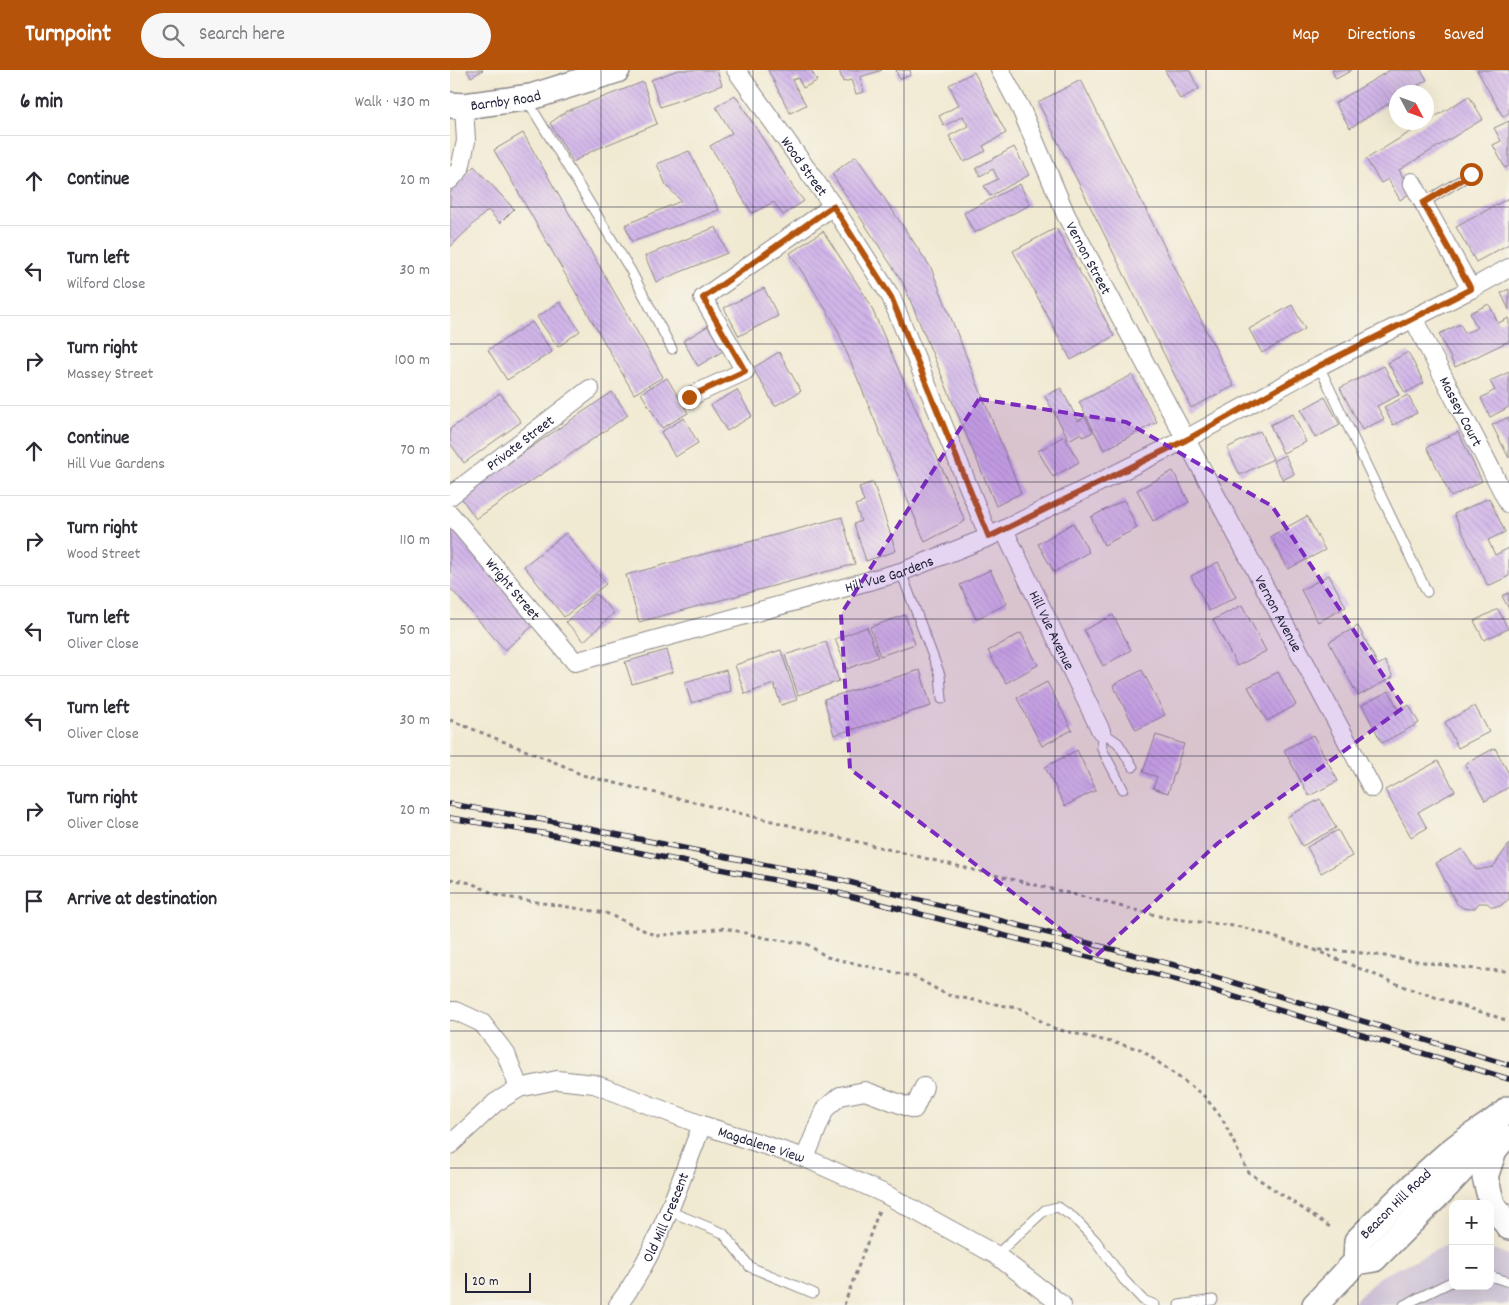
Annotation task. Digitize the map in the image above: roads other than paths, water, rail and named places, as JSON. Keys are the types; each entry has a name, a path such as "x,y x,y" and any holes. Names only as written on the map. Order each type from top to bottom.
{"street":[{"name":"Barnby Road","path":"457,106 526,98 617,70"},
{"name":"Wood Street","path":"736,70 833,206 891,297 996,534"},
{"name":"Vernon Street","path":"1000,70 1022,109 1066,215 1186,440"},
{"path":"450,180 460,169 466,141 457,106"},
{"path":"1412,182 1471,289"},
{"path":"689,397 745,371 703,298 833,206"},
{"name":"Hill Vue Gardens","path":"575,662 901,572 996,534 1186,440 1319,366 1509,268"},
{"name":"Massey Court","path":"1413,318 1507,494"},
{"name":"Private Street","path":"450,496 590,389"},
{"name":"Vernon Avenue","path":"1186,440 1372,788"},
{"name":"Wright Street","path":"450,514 575,662"},
{"name":"Hill Vue Avenue","path":"996,534 1101,731"},
{"path":"450,1011 456,1011 482,1023 506,1054 519,1088"},
{"name":"Magdalene View","path":"450,1145 495,1103 519,1088 557,1080 594,1084 702,1124 805,1158 885,1194 996,1255 1055,1303"},
{"path":"805,1158 826,1108 840,1096 865,1091 914,1109 924,1087"},
{"name":"Old Mill Crescent","path":"618,1305 643,1267 669,1211 702,1124"},
{"path":"1315,1305 1356,1262 1374,1259 1451,1198 1494,1135 1506,1124"},
{"path":"1506,1124 1494,1150 1485,1178 1492,1204 1509,1228"},
{"name":"Beacon Hill Road","path":"1356,1262 1358,1240 1422,1176 1451,1150 1506,1124"},
{"path":"1422,1176 1451,1198"},
{"path":"1494,1221 1509,1228"}],"lane":[{"path":"526,98 631,271 672,349"},
{"path":"1423,203 1471,174"},
{"path":"1319,366 1427,592"},
{"path":"901,572 940,675 942,699"},
{"path":"1101,731 1118,743 1133,767"},
{"path":"1101,731 1102,749 1123,789"},
{"path":"996,1255 1045,1210 1058,1207 1074,1218 1095,1240 1124,1280 1143,1300 1155,1305"},
{"path":"669,1211 723,1233 750,1267 813,1293"},
{"path":"1494,1277 1509,1282"},
{"path":"1404,1305 1449,1283"},
{"path":"1179,1305 1213,1300"}],"railway":[{"path":"450,804 550,821 841,880 1182,967 1509,1065"},
{"path":"450,818 548,834 838,893 1178,980 1509,1079"}]}
